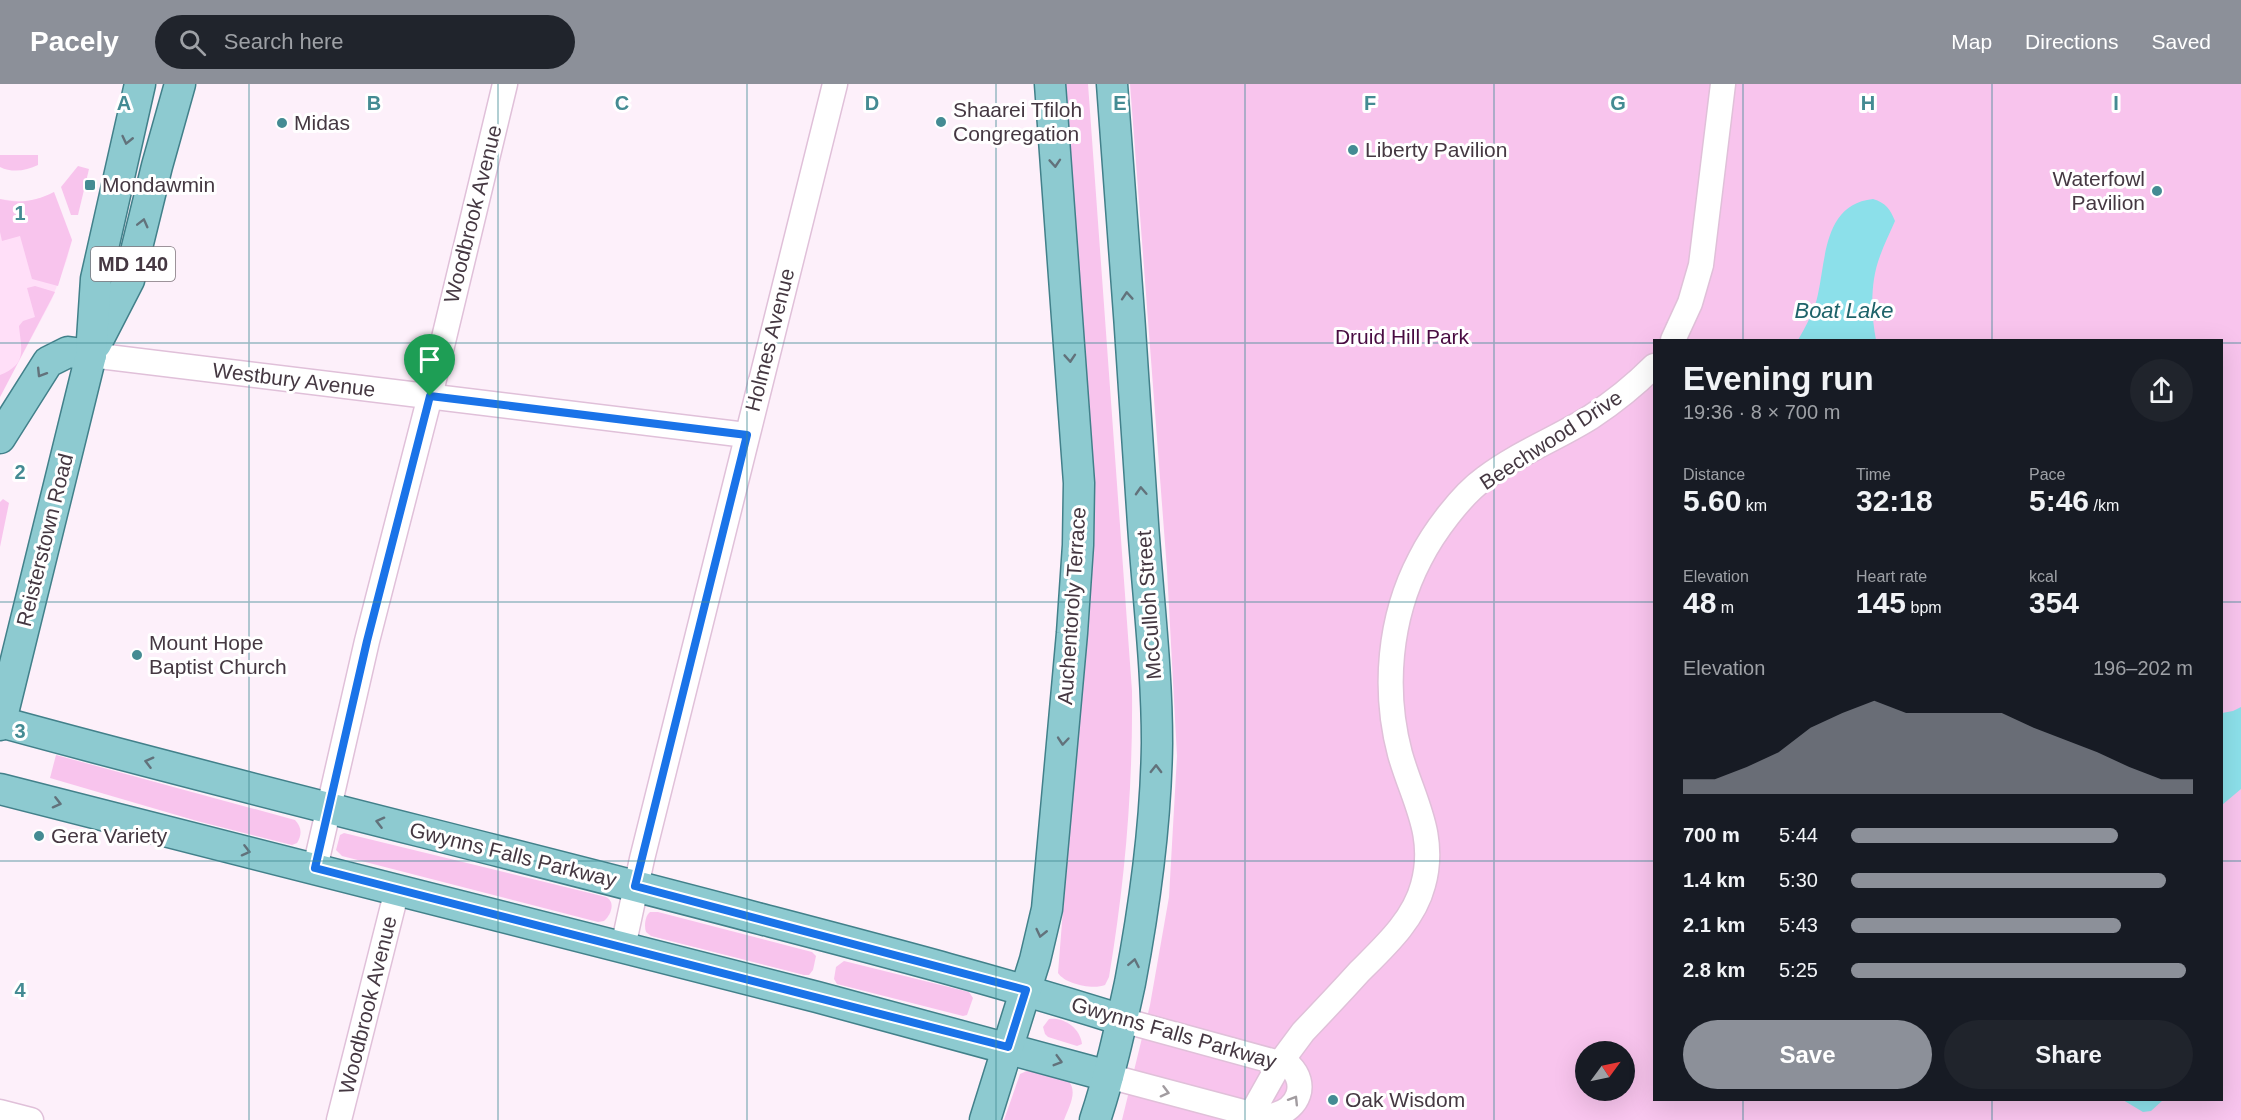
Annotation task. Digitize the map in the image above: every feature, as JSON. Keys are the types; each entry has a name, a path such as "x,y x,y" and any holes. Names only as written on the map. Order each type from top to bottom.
{"main road":[{"name":"Reisterstown Road","path":"91,355 129,280 159,157 180,84"},
{"name":"Auchentoroly Terrace","path":"985,1120 1026,990 1047,909 1079,515 1079,483 1050,84"},
{"name":"McCulloh Street","path":"1095,1120 1122,1020 1142,924 1155,795 1157,741 1153,628 1145,549 1112,84"},
{"name":"Reisterstown Road","path":"0,724 91,355 96,279 139,88"},
{"path":"0,438 48,362 68,352 91,355"},
{"name":"Gwynns Falls Parkway","path":"0,724 635,886 1026,990 1122,1020"},
{"name":"Gwynns Falls Parkway","path":"0,789 623,947 1008,1047 1108,1076"}],"street":[{"name":"Woodbrook Avenue","path":"315,868 367,641 430,396 505,84"},
{"name":"Holmes Avenue","path":"623,947 635,886 835,84"},
{"path":"1674,339 1690,303 1701,265 1723,84"},
{"name":"Westbury Avenue","path":"91,355 747,435"},
{"name":"Beechwood Drive","path":"1280,1063 1303,1032 1390,940 1411,914 1423,886 1428,854 1426,828 1401,756 1392,720 1390,682 1394,641 1404,600 1420,559 1441,527 1483,479 1539,444 1590,418 1623,395 1653,367"},
{"name":"Woodbrook Avenue","path":"339,1120 397,890"},
{"name":"Gwynns Falls Parkway","path":"1108,1076 1249,1117 1278,1114 1288,1109 1299,1093 1300,1082 1297,1073 1290,1066 1122,1020"},
{"path":"0,1112 31,1120"}],"shaded area":[{"path":"54,192 72,240 67,259 52,299 0,397 0,199 25,202"}],"green space":[{"path":"1063,84 1088,84 1132,691 1127,835 1119,906 1109,977 1105,985 1094,987 1073,983 1058,973 1094,517"},
{"name":"Druid Hill Park","path":"1130,84 2241,84 2241,1120 1122,1120 1150,1005 1169,897 1177,756 1167,570"},
{"path":"0,155 38,155 38,165 29,169 5,169 0,167"},
{"path":"78,166 89,169 78,215 71,215 61,187"},
{"path":"54,192 72,240 58,286 32,279 20,236 2,241 0,232 0,199 28,201"},
{"path":"35,286 55,292 19,360 21,349 19,326 23,321 35,317 27,288"},
{"path":"19,362 0,397 0,375 9,371"},
{"path":"3,499 9,503 0,547 0,502"},
{"path":"56,755 295,820 300,828 300,837 297,843 292,845 197,821 50,778"},
{"path":"344,833 606,897 611,902 611,909 604,921 598,922 342,856 336,850 340,835"},
{"path":"650,912 658,912 812,952 816,956 813,970 809,975 804,975 651,936 646,932 645,927"},
{"path":"844,961 969,992 973,998 967,1015 963,1016 837,984 834,979 836,967"},
{"path":"1049,1019 1060,1020 1070,1025 1078,1033 1082,1044 1077,1046 1048,1037 1043,1027"},
{"path":"1029,1070 1067,1079 1071,1084 1073,1094 1064,1120 1004,1120 1020,1074"}],"water":[{"name":"Boat Lake","path":"1873,199 1881,202 1887,207 1895,221 1874,276 1872,309 1876,339 1799,339 1815,306 1830,235 1836,222 1845,211 1857,203"},
{"path":"2241,707 2241,789 2223,804 2223,713"},
{"path":"2125,1101 2162,1101 2151,1111 2143,1112"}],"place":[{"name":"Shaarei Tfiloh Congregation","path":"941,122"},
{"name":"Midas","path":"282,123"},
{"name":"Liberty Pavilion","path":"1353,150"},
{"name":"Mondawmin","path":"90,185"},
{"name":"Waterfowl Pavilion","path":"2157,191"},
{"name":"Mount Hope Baptist Church","path":"137,655"},
{"name":"Gera Variety","path":"39,836"},
{"name":"Oak Wisdom","path":"1333,1100"}],"route":[{"path":"430,396 747,435 635,886 1026,990 1008,1047 315,868 367,641 430,396"}]}
